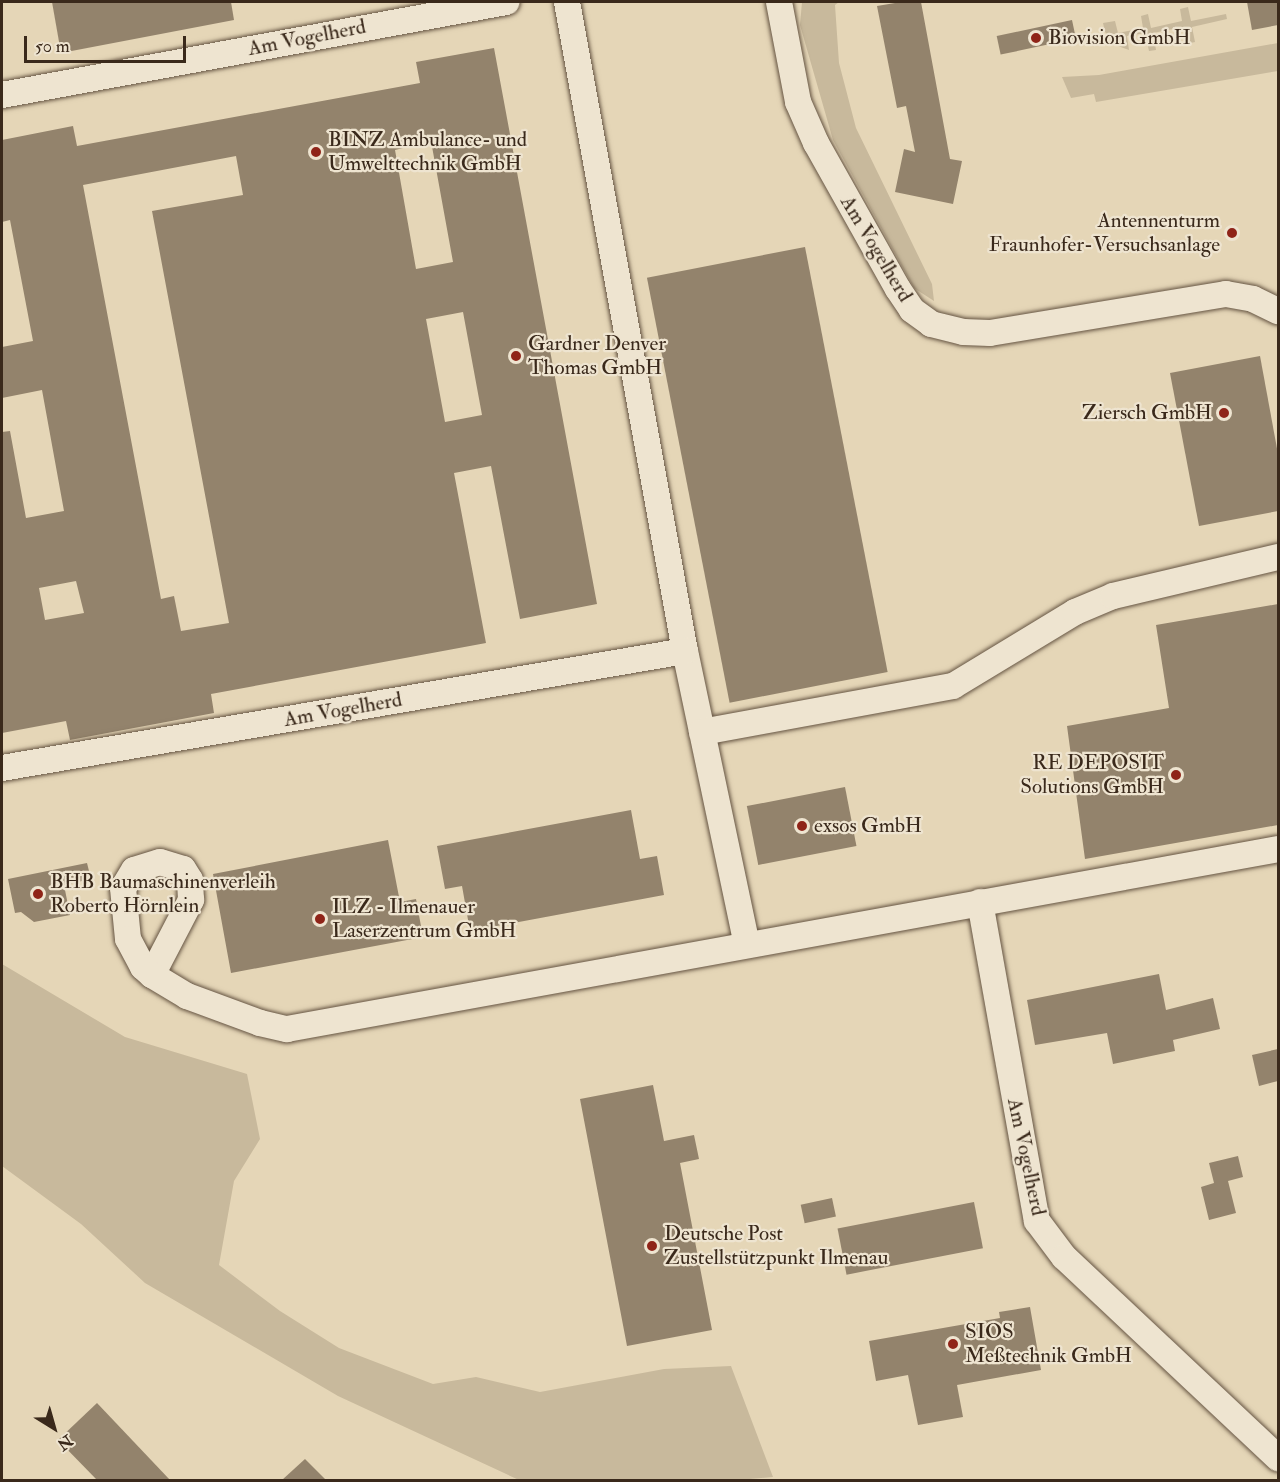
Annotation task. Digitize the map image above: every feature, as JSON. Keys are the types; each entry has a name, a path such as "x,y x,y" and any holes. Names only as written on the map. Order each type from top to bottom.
{"street":[{"name":"Am Vogelherd","path":"2,95 506,2"},
{"path":"567,2 685,651 747,945"},
{"name":"Am Vogelherd","path":"779,2 798,102 816,143 897,290 912,310 931,324 963,333 990,333 1226,294 1253,299 1278,311"},
{"path":"702,732 953,686 1076,612 1113,596 1278,556"},
{"name":"Am Vogelherd","path":"2,768 685,651"},
{"path":"152,975 187,996 260,1023 287,1029 1278,849"},
{"name":"Am Vogelherd","path":"980,902 1037,1221 1064,1257 1278,1458"}],"shaded area":[{"path":"802,2 839,2 835,5 839,63 856,128 932,284 934,301 914,288 833,140 800,25"},
{"path":"1188,7 1191,21 1226,14 1227,19 1192,27 1195,42 1186,44 1183,27 1153,33 1156,50 1149,51 1145,33 1127,36 1129,50 1118,46 1105,32 1103,23 1115,21 1118,33 1143,28 1141,16 1148,14 1151,28 1182,21 1180,9"},
{"path":"1278,43 1278,71 1096,102 1094,94 1071,98 1062,77 1099,75"},
{"path":"2,964 125,1037 247,1074 260,1139 234,1181 219,1265 280,1311 339,1348 433,1384 476,1377 540,1392 664,1369 731,1366 773,1477 738,1480 519,1480 338,1396 145,1283 81,1224 2,1166"}],"building":[{"path":"52,2 231,2 234,20 61,53"},
{"path":"901,2 921,2 950,159 962,161 953,204 895,192 904,149 915,152 906,106 897,108 877,6"},
{"path":"1247,2 1278,2 1278,25 1252,30"},
{"name":"Biovision GmbH","path":"1072,20 1076,39 1001,55 997,36"},
{"path":"494,48 597,604 520,619 491,466 454,473 486,643 211,694 214,713 70,740 66,721 2,733 2,432 10,431 26,518 64,511 42,390 2,398 2,347 33,341 10,220 2,222 2,140 73,126 77,146 420,83 416,62","holes":["431,141 453,262 416,269 395,150","236,156 243,195 152,211 229,623 181,631 174,596 161,599 83,185","463,312 482,415 445,422 426,319","76,581 84,613 45,620 39,588"]},
{"path":"805,247 888,672 730,703 647,278"},
{"name":"Ziersch GmbH","path":"1260,356 1278,454 1278,511 1199,526 1170,373"},
{"name":"RE DEPOSIT Solutions GmbH","path":"1278,604 1278,825 1085,859 1067,726 1169,708 1156,625"},
{"name":"exsos GmbH","path":"845,787 856,846 758,865 747,806"},
{"path":"631,810 640,859 657,856 664,895 470,931 462,886 445,889 437,846"},
{"name":"ILZ - Ilmenauer Laserzentrum GmbH","path":"388,840 400,902 416,899 423,937 231,973 213,874"},
{"name":"BHB Baumaschinenverleih Roberto Hörnlein","path":"87,863 91,879 64,885 70,915 34,922 21,912 15,913 8,879"},
{"path":"1159,974 1166,1010 1213,998 1220,1029 1173,1040 1175,1051 1113,1064 1107,1033 1035,1045 1027,1000"},
{"path":"1278,1049 1278,1081 1259,1086 1252,1055"},
{"name":"Deutsche Post Zustellstützpunkt Ilmenau","path":"653,1085 664,1141 694,1135 699,1159 680,1163 712,1330 627,1346 580,1099"},
{"path":"1238,1156 1243,1177 1228,1181 1236,1213 1209,1220 1201,1187 1214,1183 1209,1163"},
{"path":"832,1198 836,1217 805,1223 801,1205"},
{"path":"974,1202 983,1248 847,1275 838,1229"},
{"name":"SIOS Meßtechnik GmbH","path":"1030,1307 1041,1370 957,1385 963,1417 918,1425 908,1375 876,1381 869,1341 1000,1318 999,1312"},
{"path":"97,1403 170,1480 97,1480 58,1440"},
{"path":"305,1459 326,1480 282,1480"}],"place":[{"name":"Biovision GmbH","path":"1036,38"},
{"name":"BINZ Ambulance- und Umwelttechnik GmbH","path":"316,152"},
{"name":"Antennenturm Fraunhofer-Versuchsanlage","path":"1232,233"},
{"name":"Gardner Denver Thomas GmbH","path":"516,356"},
{"name":"Ziersch GmbH","path":"1224,413"},
{"name":"RE DEPOSIT Solutions GmbH","path":"1176,775"},
{"name":"exsos GmbH","path":"802,826"},
{"name":"BHB Baumaschinenverleih Roberto Hörnlein","path":"38,894"},
{"name":"ILZ - Ilmenauer Laserzentrum GmbH","path":"320,919"},
{"name":"Deutsche Post Zustellstützpunkt Ilmenau","path":"652,1246"},
{"name":"SIOS Meßtechnik GmbH","path":"953,1344"}]}
